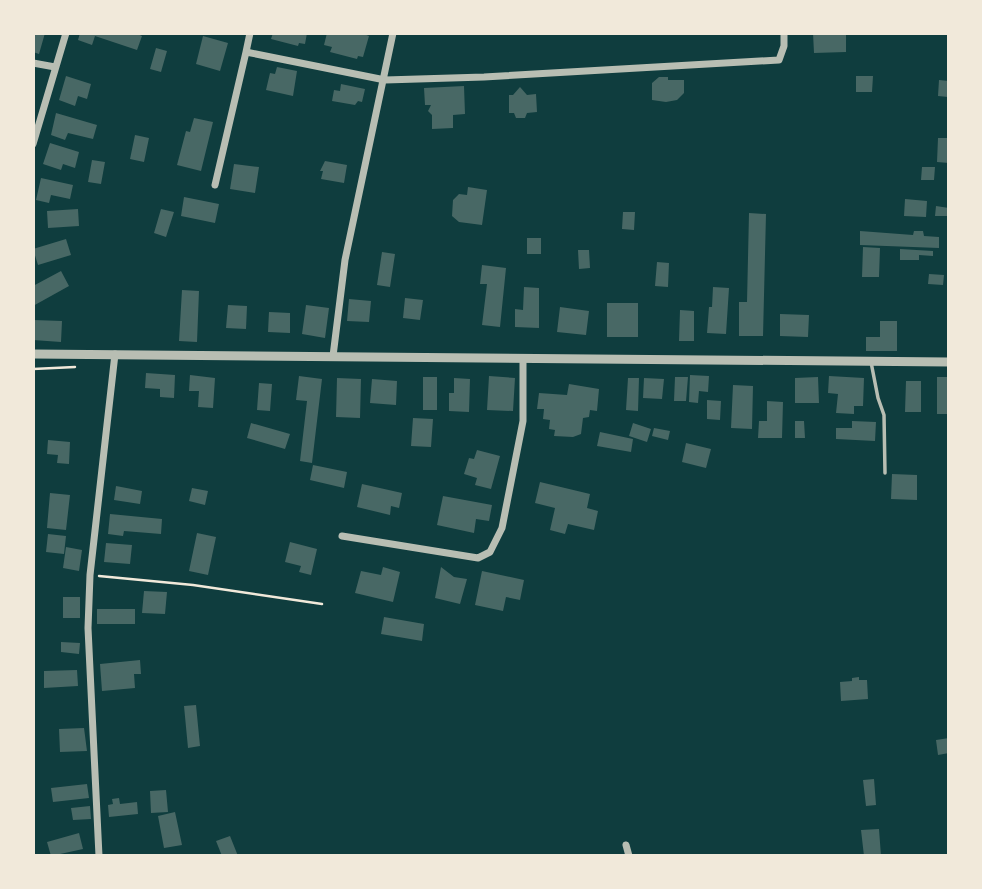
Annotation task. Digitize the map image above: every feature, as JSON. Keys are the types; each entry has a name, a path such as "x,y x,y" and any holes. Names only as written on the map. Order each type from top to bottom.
{"street":[{"path":"33,144 66,33"},
{"path":"215,185 250,33"},
{"path":"334,356 345,260 393,33"},
{"path":"246,52 385,80 484,77 779,60 784,46 784,33"},
{"path":"33,63 55,67"},
{"path":"33,354 949,362"},
{"path":"99,856 88,628 90,575 115,354"},
{"path":"342,536 478,558 490,552 502,528 523,421 523,358"},
{"path":"626,845 629,856"}],"lane":[{"path":"871,361 884,415 885,473"}],"path":[{"path":"90,575 193,585 322,604"}],"building":[{"path":"33,33 45,33 39,54 33,52"},
{"path":"80,33 135,33 142,36 137,50 95,36 92,45 78,40"},
{"path":"273,33 307,33 305,44 299,43 298,46 271,39"},
{"path":"327,33 361,33 369,36 363,57 358,56 357,59 330,52 332,47 324,45"},
{"path":"813,33 846,33 846,52 814,53"},
{"path":"203,36 228,43 220,71 196,64"},
{"path":"156,48 167,51 161,72 150,69"},
{"path":"277,67 297,71 293,96 266,90 270,73 275,74"},
{"path":"66,76 91,84 87,99 78,96 75,106 59,100"},
{"path":"856,76 873,76 872,92 856,92"},
{"path":"659,77 684,80 684,93 677,100 652,100 652,83"},
{"path":"939,80 949,81 948,97 938,96"},
{"path":"341,84 365,89 362,102 358,101 355,105 332,101 334,90 340,91"},
{"path":"464,86 465,114 453,115 453,128 432,129 432,115 428,111 431,105 425,105 424,88"},
{"path":"520,87 527,95 536,94 537,112 527,113 525,118 516,118 514,113 509,113 509,95 513,95"},
{"path":"56,113 97,125 93,139 68,133 65,140 51,135"},
{"path":"194,118 213,122 201,171 177,165 186,131 190,132"},
{"path":"135,135 149,138 144,162 130,159"},
{"path":"938,138 949,138 949,163 937,162"},
{"path":"50,143 79,152 75,168 63,164 61,170 43,164"},
{"path":"92,160 105,162 101,184 88,182"},
{"path":"325,161 347,165 344,183 321,179 323,171 320,171"},
{"path":"234,164 259,167 255,193 230,189"},
{"path":"922,167 935,167 934,180 921,180"},
{"path":"41,178 73,185 70,199 51,195 49,203 36,200"},
{"path":"468,187 487,190 482,225 459,222 452,216 453,200 459,194 467,195"},
{"path":"184,197 219,204 215,223 181,216"},
{"path":"905,199 927,201 926,217 904,216"},
{"path":"936,206 949,208 949,216 935,216"},
{"path":"78,209 79,226 48,228 47,211"},
{"path":"161,209 174,212 166,237 154,233"},
{"path":"623,212 635,212 634,230 622,229"},
{"path":"749,213 766,214 763,336 739,336 739,302 747,302"},
{"path":"860,231 913,235 914,231 923,231 924,236 939,237 939,248 860,245"},
{"path":"527,238 541,238 541,254 527,254"},
{"path":"66,239 71,255 38,265 33,249"},
{"path":"863,247 880,248 879,277 862,277"},
{"path":"900,249 933,251 933,256 919,255 919,260 900,260"},
{"path":"578,250 589,250 590,268 579,269"},
{"path":"382,252 395,254 390,287 377,285"},
{"path":"657,262 669,263 668,287 655,286"},
{"path":"482,265 506,268 500,327 482,325 487,284 480,284"},
{"path":"61,271 69,286 33,306 33,286"},
{"path":"929,274 944,275 943,285 928,284"},
{"path":"524,287 539,288 539,328 515,327 515,309 523,310"},
{"path":"713,287 729,288 726,334 707,333"},
{"path":"182,290 199,291 197,342 179,341"},
{"path":"405,298 423,300 420,320 403,318"},
{"path":"349,299 371,301 369,322 347,321"},
{"path":"607,303 638,303 638,337 607,337"},
{"path":"228,305 247,306 246,329 226,328"},
{"path":"306,305 329,308 325,338 302,334"},
{"path":"560,307 589,311 586,335 557,332"},
{"path":"680,310 694,311 694,341 679,341"},
{"path":"269,312 290,313 290,333 268,332"},
{"path":"780,314 809,315 808,337 780,336"},
{"path":"33,320 62,321 61,342 33,340"},
{"path":"880,321 897,321 897,351 866,351 866,337 880,337"},
{"path":"146,373 175,375 174,398 160,397 160,389 145,388"},
{"path":"190,375 215,378 213,408 198,407 199,391 189,391"},
{"path":"690,375 709,376 708,392 699,391 698,403 689,402"},
{"path":"299,376 322,379 312,463 300,461 307,401 296,400"},
{"path":"489,376 515,378 513,411 487,410"},
{"path":"829,376 864,378 863,406 854,406 854,414 836,413 838,394 828,393"},
{"path":"423,377 437,377 437,410 423,410"},
{"path":"675,377 688,377 686,401 674,401"},
{"path":"818,377 819,403 795,403 795,378"},
{"path":"937,377 949,377 949,414 937,414"},
{"path":"337,378 361,379 360,418 336,417"},
{"path":"454,378 470,379 469,412 449,411 449,393 454,393"},
{"path":"628,378 639,378 638,411 626,410"},
{"path":"644,378 664,379 662,399 643,398"},
{"path":"372,379 397,381 396,405 370,403"},
{"path":"906,381 921,381 921,412 905,412"},
{"path":"259,383 272,384 270,411 257,410"},
{"path":"569,384 599,389 597,411 590,410 589,417 583,418 581,434 573,437 554,436 555,430 549,429 550,420 543,419 544,409 537,409 539,393 567,395"},
{"path":"733,385 753,386 752,429 731,428"},
{"path":"707,400 721,401 720,420 707,419"},
{"path":"767,401 783,402 782,438 758,438 759,421 767,421"},
{"path":"413,418 433,419 431,447 411,446"},
{"path":"795,421 804,421 805,438 795,438"},
{"path":"852,421 876,422 875,441 836,439 836,428 852,428"},
{"path":"251,423 290,434 285,449 247,438"},
{"path":"633,423 651,429 647,442 629,436"},
{"path":"654,428 670,431 668,440 652,436"},
{"path":"600,432 633,439 631,452 597,446"},
{"path":"48,440 70,442 69,464 57,463 58,455 47,454"},
{"path":"686,443 711,449 706,468 682,462"},
{"path":"477,450 500,456 491,489 475,485 477,478 464,474 469,458 474,459"},
{"path":"313,465 347,472 344,488 310,480"},
{"path":"892,474 917,475 917,500 891,499"},
{"path":"540,482 590,494 587,508 598,511 594,530 568,524 565,534 550,530 555,508 535,503"},
{"path":"362,484 402,493 399,508 391,506 390,515 357,507"},
{"path":"116,486 142,491 140,504 114,500"},
{"path":"192,488 208,491 205,505 189,501"},
{"path":"50,493 70,495 66,530 47,528"},
{"path":"443,496 492,505 489,521 476,519 474,533 437,525"},
{"path":"110,514 162,519 161,534 124,531 123,536 108,534"},
{"path":"197,533 216,537 208,575 189,571"},
{"path":"48,534 66,536 64,554 46,552"},
{"path":"290,542 317,549 311,575 299,572 301,566 285,562"},
{"path":"106,543 132,545 130,564 104,562"},
{"path":"66,547 82,550 79,571 63,568"},
{"path":"383,567 400,572 393,602 355,593 361,571 381,575"},
{"path":"441,567 454,577 467,579 460,604 435,598"},
{"path":"482,571 524,580 520,600 506,597 503,611 475,605"},
{"path":"144,591 167,592 165,614 142,613"},
{"path":"63,597 80,597 80,618 63,618"},
{"path":"97,609 135,609 135,624 97,624"},
{"path":"384,617 424,624 422,641 381,634"},
{"path":"61,642 80,643 79,654 61,652"},
{"path":"140,660 141,674 134,674 135,688 102,691 100,664"},
{"path":"77,670 78,686 44,688 44,671"},
{"path":"859,677 859,680 867,680 868,699 841,701 840,682"},
{"path":"196,705 200,746 188,748 184,706"},
{"path":"84,728 87,751 60,752 59,729"},
{"path":"949,738 949,753 938,755 936,740"},
{"path":"874,779 876,805 866,806 863,780"},
{"path":"87,784 89,798 53,802 51,788"},
{"path":"166,790 168,812 151,813 150,791"},
{"path":"119,798 120,804 137,802 138,814 109,817 108,805 113,804 112,799"},
{"path":"90,806 91,819 73,820 71,808"},
{"path":"175,812 182,845 164,848 158,816"},
{"path":"879,829 881,856 864,856 861,830"},
{"path":"79,833 83,849 51,856 47,842"},
{"path":"230,836 238,856 222,856 216,841"}]}
